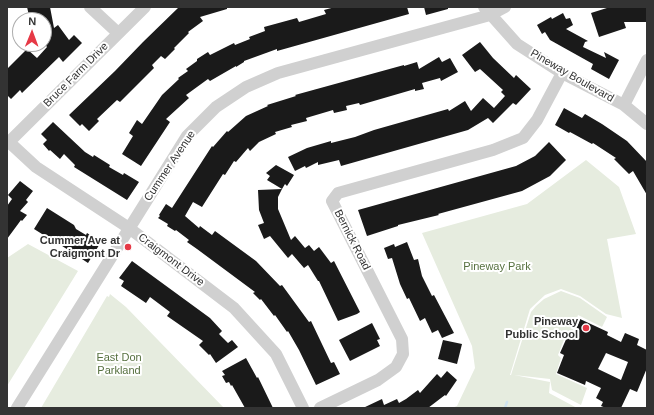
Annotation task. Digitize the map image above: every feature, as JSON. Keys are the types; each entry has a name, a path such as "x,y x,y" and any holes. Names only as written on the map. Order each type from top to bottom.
{"street":[{"path":"90,7 118,33"},
{"name":"Bruce Farm Drive","path":"8,143 145,7"},
{"name":"Cummer Avenue","path":"17,408 187,136 216,107 246,87 278,73 505,7"},
{"name":"Pineway Boulevard","path":"487,11 517,44 562,73 624,105 647,124"},
{"path":"624,105 647,60"},
{"name":"Bernick Road","path":"320,408 378,380 396,368 403,354 402,339 332,201 338,193 493,150 523,138 537,120 562,73"},
{"name":"Craigmont Drive","path":"8,143 36,167 129,228 234,308 276,354 303,408"}],"green space":[{"name":"Pineway Park","path":"586,160 619,187 636,234 607,239 622,318 606,314 580,296 561,289 545,295 530,309 510,375 531,312 536,306 544,299 561,291 580,298 607,317 602,327 578,315 572,333 567,332 558,355 561,358 556,374 587,388 581,405 552,390 550,379 514,375 550,382 549,393 577,408 452,408 457,406 475,368 472,346 422,233 527,204"},
{"path":"28,244 78,271 7,386 7,258"},
{"name":"East Don Parkland","path":"110,294 126,307 224,408 41,408 107,296 109,297"}],"building":[{"path":"27,7 50,7 51,12 28,12"},
{"path":"179,7 227,7 227,9 200,17 203,21 188,32 189,33 165,59 161,56 152,65 154,68 120,102 117,100 97,119 99,121 89,131 82,124 80,126 69,115"},
{"path":"335,7 407,7 409,14 277,51 277,49 244,61 210,81 208,79 186,95 189,98 166,119 170,122 141,166 122,154 133,136 129,133 137,120 142,124 162,95 179,79 178,78 188,71 186,69 197,61 197,59 208,52 210,55 234,43 235,45 250,39 249,37 265,31 264,27 297,18 299,22 326,14 324,10"},
{"path":"424,7 448,7 448,9 426,15"},
{"path":"610,7 647,7 647,22 624,22 626,28 599,37 591,13"},
{"path":"563,13 566,19 570,18 573,25 566,29 588,41 585,42 583,47 606,58 604,52 619,60 609,79 591,69 593,64 550,40 545,32 542,34 537,25 551,17 552,19"},
{"path":"52,18 54,28 58,25 69,40 74,35 82,43 63,62 59,57 22,93 20,90 11,99 7,95 7,69 24,52 30,52 37,58 42,52 52,52"},
{"path":"480,42 493,58 514,78 516,75 531,89 516,105 513,103 493,123 488,118 468,130 341,166 339,160 318,165 318,162 306,168 305,166 295,171 288,157 307,148 331,141 331,143 355,137 374,130 448,109 449,111 465,101 471,111 483,98 494,108 505,96 501,92 503,90 480,69 475,72 462,55"},
{"path":"439,57 442,62 450,58 458,72 441,81 440,78 422,83 424,89 415,91 415,89 360,105 359,103 346,106 347,110 334,113 333,110 306,118 307,121 291,125 292,127 275,132 276,134 259,142 250,151 248,148 236,162 234,161 225,175 223,174 202,207 193,202 185,216 199,228 200,226 212,235 215,231 256,261 280,286 282,285 309,322 311,321 331,363 334,362 340,374 316,385 288,331 287,332 261,299 260,300 253,293 255,292 187,242 189,240 176,230 175,231 167,226 168,224 158,218 160,216 159,215 166,204 172,208 212,146 213,147 227,131 228,132 246,116 268,106 267,105 296,96 295,95 417,62 419,69"},
{"path":"564,108 582,118 585,114 627,141 647,162 647,195 633,171 629,174 614,159 616,158 593,143 592,144 555,125"},
{"path":"53,122 85,152 93,157 94,155 110,165 109,167 123,175 124,173 139,182 127,200 74,167 75,165 64,154 60,159 50,150 49,151 43,144 47,140 41,134"},
{"path":"549,142 566,160 550,176 522,191 398,225 367,236 358,210 516,166 535,156"},
{"path":"276,165 294,175 287,186 285,184 282,189 267,180 270,176 266,173"},
{"path":"20,181 33,191 26,200 28,202 20,211 27,215 22,221 21,220 7,239 7,206 12,199 8,195"},
{"path":"282,189 278,197 278,209 291,240 295,236 305,248 309,245 314,251 319,247 331,263 334,261 360,312 357,314 338,321 319,281 308,265 304,268 292,254 288,258 270,236 264,239 258,225 264,223 259,210 258,190"},
{"path":"47,208 74,225 76,229 86,235 87,233 101,242 88,263 34,229"},
{"path":"407,242 414,260 418,259 422,276 432,296 434,295 454,333 442,338 438,330 432,333 425,318 420,321 409,298 407,299 400,284 392,258 388,259 384,248 394,244 395,247"},
{"path":"132,261 210,318 222,331 219,334 228,343 232,340 238,347 216,363 210,354 209,355 199,345 203,341 167,316 170,312 150,297 146,303 121,286 124,281 119,278"},
{"path":"580,319 608,332 607,335 621,342 625,333 639,339 637,345 647,350 647,368 637,392 630,389 621,408 606,408 601,406 603,402 596,398 601,388 586,381 585,385 557,373 564,355 560,353 568,335 573,337","holes":["606,353 628,362 621,380 598,369"]},
{"path":"372,323 380,339 377,340 380,346 350,361 339,340"},
{"path":"443,340 462,344 457,364 438,359"},
{"path":"246,358 257,378 258,377 273,408 245,408 232,385 231,386 229,382 226,383 222,376 225,375 222,371"},
{"path":"447,371 457,380 446,396 445,395 428,408 363,408 382,399 384,405 397,399 399,403 418,390 420,393 437,374 441,378"}],"waterway":[{"path":"505,408 507,402"}],"place":[{"name":"Cummer Ave at Craigmont Dr","path":"128,247"},
{"name":"Pineway Public School","path":"586,328"}]}
